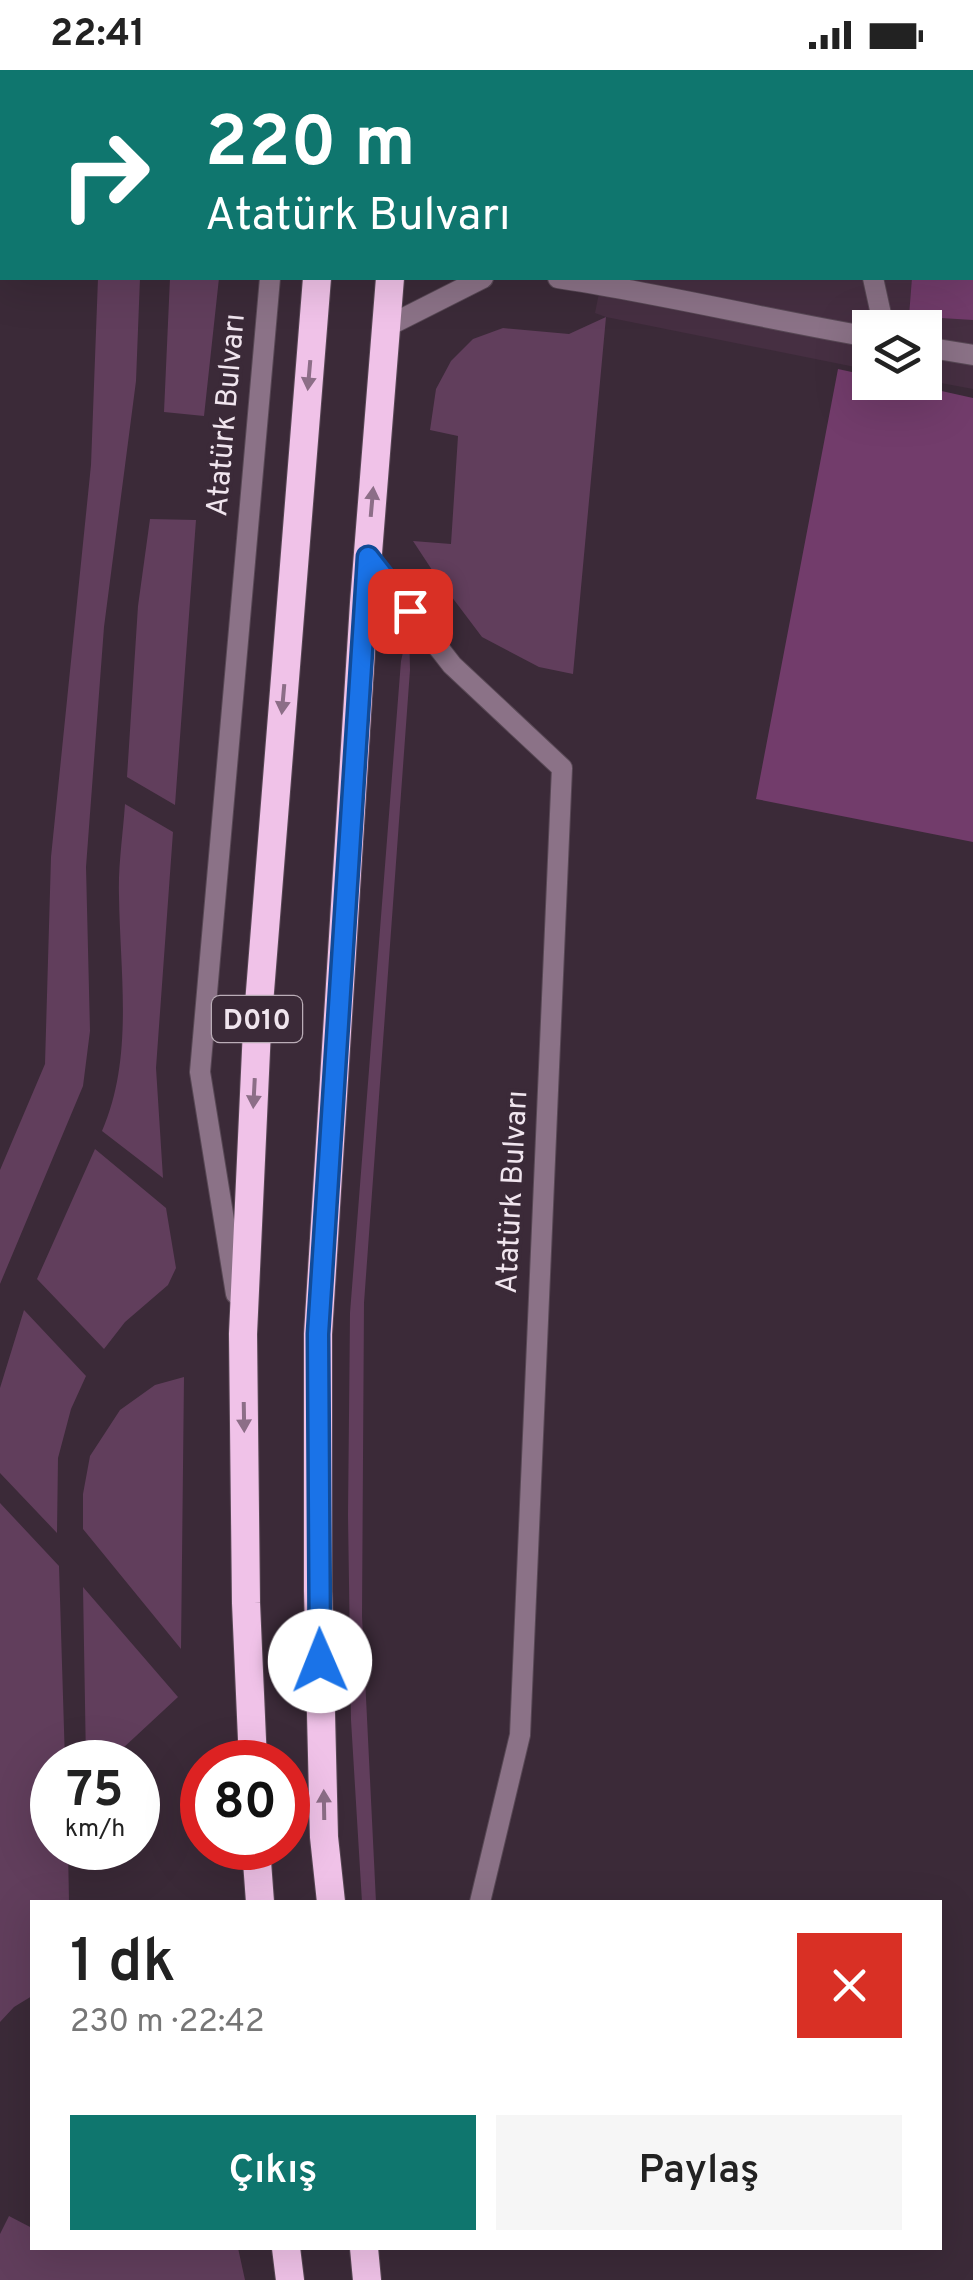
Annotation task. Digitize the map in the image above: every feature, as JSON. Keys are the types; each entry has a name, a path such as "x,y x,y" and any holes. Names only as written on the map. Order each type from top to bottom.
{"highway":[{"name":"Atatürk Bulvarı","path":"252,1740 242,1334 257,1029 317,280"},
{"name":"D010","path":"330,1900 324,1836 318,1591 318,1334 390,280"},
{"path":"258,1870 260,1900"},
{"path":"286,2250 290,2280"},
{"path":"364,2250 367,2280"}],"street":[{"name":"Atatürk Bulvarı","path":"242,1334 200,1072 270,280"},
{"path":"386,327 479,280"},
{"path":"571,280 852,334"},
{"path":"873,280 880,310"},
{"path":"942,349 973,355"},
{"name":"Atatürk Bulvarı","path":"368,557 452,665 562,768 520,1735 480,1900"}],"shaded area":[{"path":"98,280 140,280 136,381 104,627 86,867 90,1031 83,1086 0,1284 0,1170 45,1064 51,857 91,465"},
{"path":"170,280 219,280 204,416 164,412"},
{"path":"602,280 973,280 973,389 942,383 942,310 852,310 852,366 595,313"},
{"path":"606,317 573,674 539,667 482,637 413,541 451,544 458,436 430,430 436,389 451,361 473,339 503,328 569,334"},
{"path":"150,519 196,520 175,805 127,777 138,606"},
{"path":"409,626 410,670 364,1303 362,1616 376,1900 362,1900 351,1720 350,1313 401,661"},
{"path":"125,804 173,832 156,1068 163,1178 102,1131 112,1103 122,1045 119,885"},
{"path":"95,1149 166,1208 176,1268 168,1285 125,1322 104,1349 37,1279"},
{"path":"24,1310 86,1376 71,1409 58,1458 57,1533 0,1473 0,1388"},
{"path":"184,1377 181,1649 83,1529 83,1494 90,1456 120,1410 155,1385"},
{"path":"0,1503 59,1566 64,1740 30,1740 30,1870 68,1870 69,1900 30,1900 30,1997 0,2022"},
{"path":"83,1587 178,1697 132,1740 86,1740"},
{"path":"9,2216 30,2227 30,2250 238,2250 245,2280 0,2280 0,2234"}],"building":[{"path":"912,280 973,280 973,320 942,318 942,310 909,310"},
{"path":"838,369 852,372 852,400 942,400 942,391 973,398 973,842 756,799"}],"route":[{"path":"320,1661 318,1334 368,557 410,611"}]}
